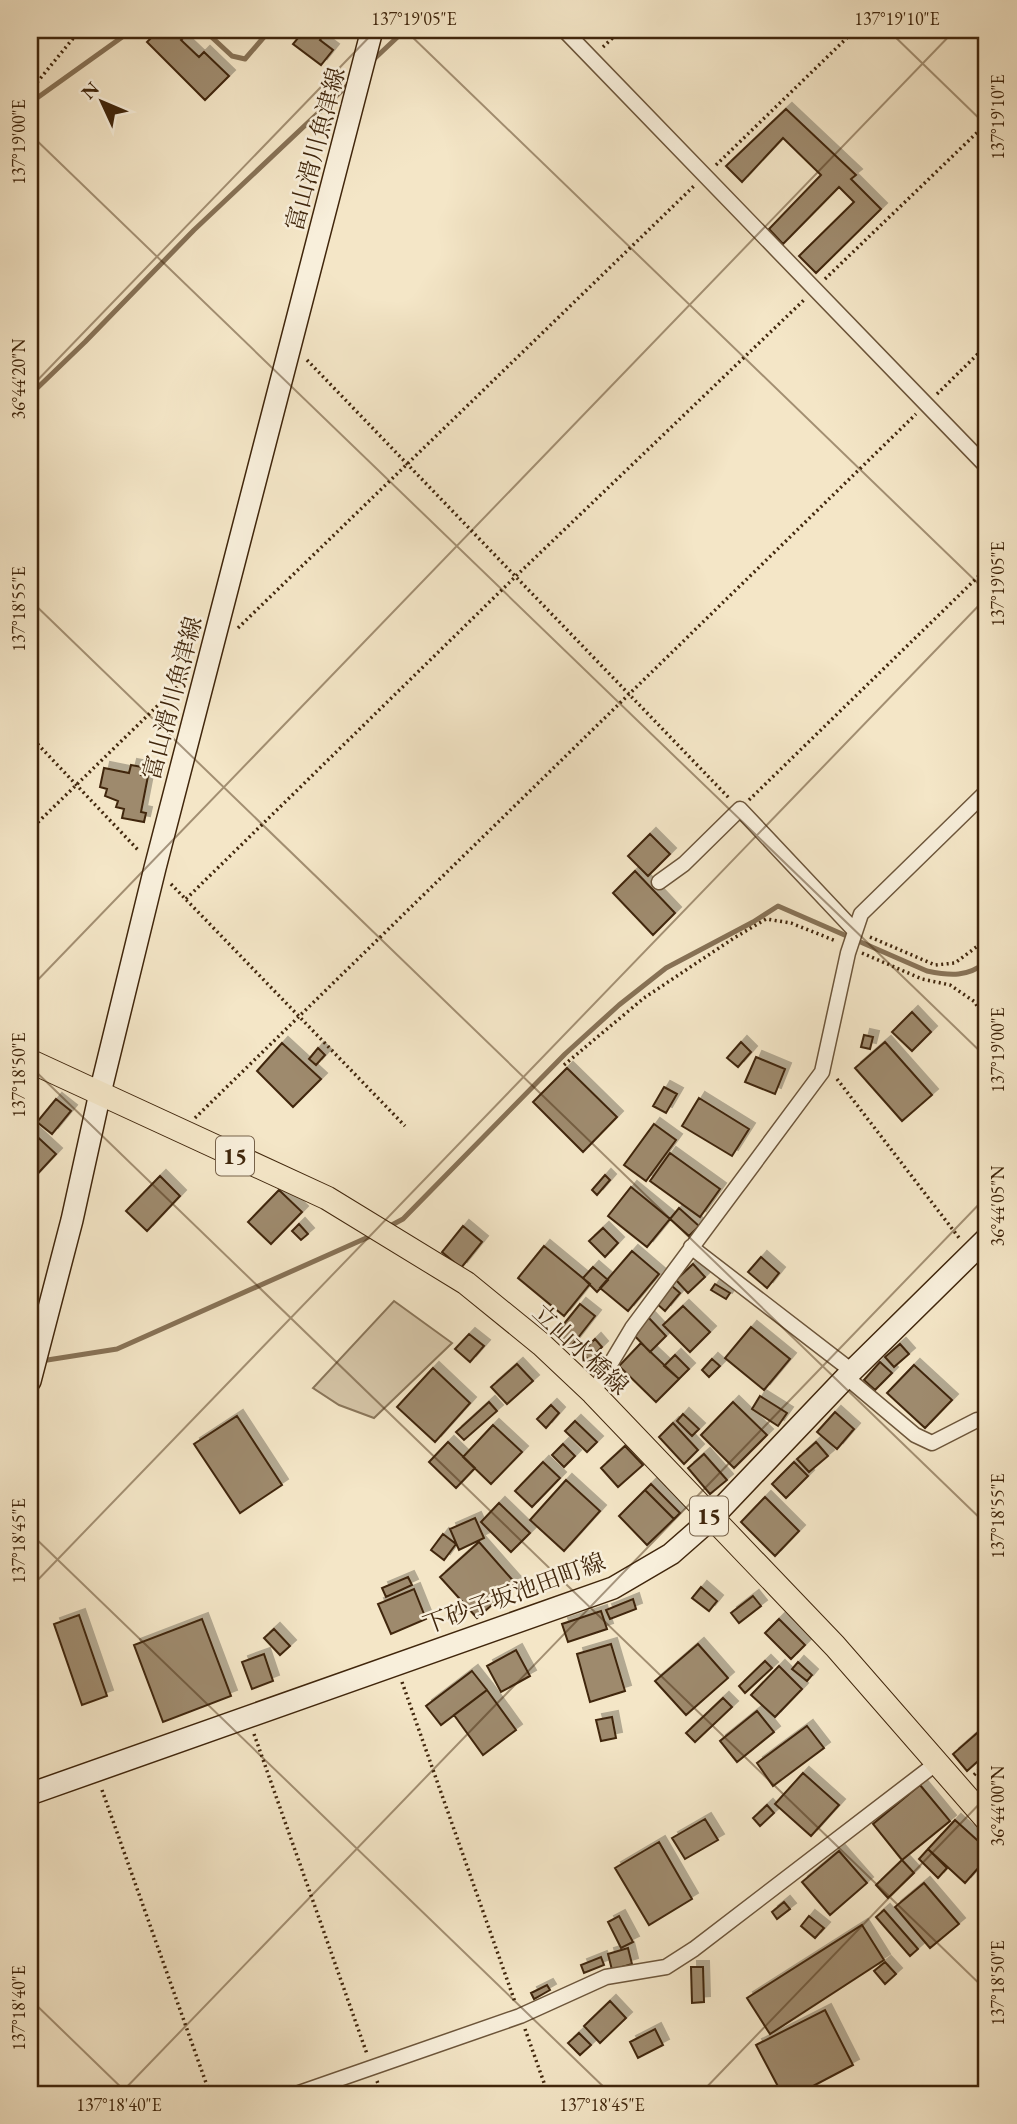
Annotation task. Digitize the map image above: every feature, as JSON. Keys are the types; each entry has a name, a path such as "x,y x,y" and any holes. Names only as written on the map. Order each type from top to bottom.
{"main road":[{"name":"富山滑川魚津線","path":"30,1381 72,1220 155,868 372,30"},
{"name":"立山水橋線","path":"30,1061 327,1198 466,1283 541,1344 593,1393 835,1646 987,1820"},
{"name":"下砂子坂池田町線","path":"30,1794 613,1588 671,1554 712,1518 849,1374 987,1238"}],"street":[{"path":"564,30 987,467"},
{"path":"593,1393 632,1328 822,1072 849,947 861,914 987,791"},
{"path":"659,882 684,864 740,809 854,930"},
{"path":"691,1247 849,1374 915,1435 932,1443 977,1420"},
{"path":"296,2094 520,2016 606,1977 666,1966 694,1949 938,1762"}],"path":[{"path":"30,92 80,30"},
{"path":"591,58 621,30"},
{"path":"211,654 855,30"},
{"path":"186,899 516,576 987,123"},
{"path":"291,343 740,809 987,568"},
{"path":"182,1132 298,1015 987,345"},
{"path":"30,830 182,682"},
{"path":"30,736 405,1126"},
{"path":"564,1065 644,998 766,919 791,923 922,979 950,985 975,1002 987,1026"},
{"path":"854,930 935,965 956,962 987,939"},
{"path":"822,1072 837,1079 971,1254"},
{"path":"396,1664 548,2094"},
{"path":"248,1716 382,2094"},
{"path":"95,1771 210,2094"},
{"path":"30,2067 40,2094"}],"shaded area":[{"path":"394,1301 452,1343 374,1418 339,1405 313,1388"}],"building":[{"path":"159,30 191,30 181,40 199,57 204,52 229,76 205,100 147,42"},
{"path":"300,30 328,30 320,40 333,50 321,65 293,44 303,32"},
{"path":"786,109 856,175 851,179 881,209 816,273 799,256 854,202 839,187 783,244 769,229 821,175 783,138 742,182 726,166"},
{"path":"131,765 142,767 141,775 148,776 141,812 146,813 144,822 122,818 124,809 116,807 118,801 105,796 107,789 100,787 104,768 129,773"},
{"path":"650,834 670,854 648,876 628,856"},
{"path":"635,871 675,913 653,935 613,893"},
{"path":"912,1012 931,1032 912,1051 892,1032"},
{"path":"864,1035 873,1037 870,1049 861,1047"},
{"path":"741,1042 751,1052 738,1067 727,1058"},
{"path":"885,1042 932,1095 902,1121 855,1068"},
{"path":"282,1043 321,1079 293,1107 257,1071"},
{"path":"318,1048 325,1055 316,1065 309,1059"},
{"path":"756,1057 785,1069 775,1094 745,1082"},
{"path":"567,1068 617,1117 583,1152 533,1102"},
{"path":"664,1087 677,1094 666,1113 653,1106"},
{"path":"699,1098 749,1129 732,1156 682,1126"},
{"path":"56,1099 71,1111 52,1134 37,1122"},
{"path":"654,1124 676,1140 646,1181 624,1165"},
{"path":"30,1130 56,1154 30,1182"},
{"path":"670,1153 720,1189 700,1217 650,1181"},
{"path":"605,1175 610,1180 597,1195 592,1190"},
{"path":"160,1176 180,1196 147,1231 126,1211"},
{"path":"631,1187 670,1219 647,1247 608,1216"},
{"path":"279,1190 302,1212 271,1244 248,1222"},
{"path":"679,1208 699,1226 689,1236 670,1219"},
{"path":"299,1224 308,1234 301,1240 292,1231"},
{"path":"463,1226 482,1242 461,1268 442,1252"},
{"path":"603,1228 618,1243 605,1257 589,1241"},
{"path":"544,1246 590,1284 564,1316 518,1278"},
{"path":"632,1251 659,1274 628,1311 600,1288"},
{"path":"761,1257 779,1273 767,1288 748,1272"},
{"path":"693,1264 705,1277 688,1293 676,1280"},
{"path":"593,1267 608,1280 597,1292 583,1278"},
{"path":"715,1284 730,1293 726,1299 711,1290"},
{"path":"672,1286 680,1293 665,1311 656,1303"},
{"path":"580,1304 595,1316 570,1348 555,1335"},
{"path":"683,1306 710,1332 690,1352 663,1325"},
{"path":"648,1317 666,1336 650,1352 631,1332"},
{"path":"751,1327 790,1359 764,1390 725,1358"},
{"path":"469,1334 484,1346 470,1362 455,1349"},
{"path":"595,1339 602,1347 589,1360 581,1353"},
{"path":"641,1343 679,1379 656,1402 619,1366"},
{"path":"900,1344 909,1354 894,1367 885,1357"},
{"path":"675,1355 689,1369 679,1379 664,1366"},
{"path":"712,1359 720,1366 709,1377 702,1370"},
{"path":"880,1362 892,1373 875,1390 864,1380"},
{"path":"517,1364 533,1381 507,1404 491,1387"},
{"path":"914,1365 952,1400 925,1428 887,1393"},
{"path":"433,1368 470,1403 435,1442 397,1407"},
{"path":"760,1396 787,1413 778,1426 752,1409"},
{"path":"489,1402 497,1411 464,1440 456,1432"},
{"path":"733,1402 767,1435 734,1468 701,1435"},
{"path":"551,1405 559,1413 546,1428 537,1419"},
{"path":"835,1412 854,1429 837,1449 817,1432"},
{"path":"683,1414 699,1429 692,1436 677,1421"},
{"path":"237,1416 282,1485 240,1513 194,1444"},
{"path":"575,1421 597,1442 587,1452 565,1431"},
{"path":"673,1423 698,1450 684,1464 659,1437"},
{"path":"493,1425 522,1452 491,1484 463,1457"},
{"path":"448,1442 475,1468 456,1488 429,1462"},
{"path":"816,1442 828,1456 809,1472 797,1459"},
{"path":"563,1444 575,1456 564,1467 552,1455"},
{"path":"625,1446 643,1465 618,1487 601,1468"},
{"path":"704,1454 727,1480 710,1494 688,1468"},
{"path":"543,1462 560,1478 532,1507 515,1491"},
{"path":"794,1462 808,1476 786,1498 772,1484"},
{"path":"566,1480 600,1511 564,1551 530,1520"},
{"path":"651,1484 680,1513 674,1519 645,1490"},
{"path":"645,1490 674,1519 647,1545 619,1516"},
{"path":"765,1497 799,1531 775,1556 741,1522"},
{"path":"499,1503 530,1533 511,1552 481,1522"},
{"path":"475,1518 484,1538 459,1550 450,1529"},
{"path":"443,1534 456,1544 444,1560 431,1550"},
{"path":"479,1542 516,1584 477,1618 440,1577"},
{"path":"408,1577 412,1585 386,1597 382,1588"},
{"path":"701,1587 717,1601 709,1611 692,1598"},
{"path":"414,1589 426,1619 391,1634 378,1604"},
{"path":"753,1596 761,1606 739,1623 731,1613"},
{"path":"633,1599 636,1609 610,1619 606,1610"},
{"path":"601,1611 607,1629 568,1642 562,1624"},
{"path":"79,1615 107,1696 82,1705 54,1624"},
{"path":"202,1619 231,1696 163,1722 134,1645"},
{"path":"779,1619 805,1645 791,1659 765,1633"},
{"path":"274,1629 290,1646 280,1655 264,1638"},
{"path":"611,1644 625,1691 590,1702 577,1654"},
{"path":"698,1644 728,1678 686,1715 655,1681"},
{"path":"516,1650 530,1676 501,1692 487,1666"},
{"path":"264,1654 273,1681 252,1689 242,1662"},
{"path":"765,1661 772,1668 745,1693 739,1686"},
{"path":"798,1662 812,1675 807,1681 792,1669"},
{"path":"779,1666 802,1689 775,1717 751,1695"},
{"path":"472,1671 487,1690 441,1725 426,1706"},
{"path":"487,1690 516,1730 483,1755 454,1715"},
{"path":"723,1698 732,1707 695,1742 686,1733"},
{"path":"757,1711 774,1732 737,1762 720,1741"},
{"path":"612,1717 616,1738 601,1741 596,1720"},
{"path":"807,1726 824,1748 773,1786 757,1763"},
{"path":"984,1727 987,1731 987,1753 967,1771 953,1754"},
{"path":"803,1773 839,1805 811,1836 775,1804"},
{"path":"920,1785 950,1821 902,1860 873,1824"},
{"path":"767,1805 774,1813 760,1826 753,1818"},
{"path":"705,1819 718,1840 685,1859 672,1838"},
{"path":"955,1820 987,1849 987,1858 965,1883 928,1849"},
{"path":"659,1842 692,1899 649,1925 615,1868"},
{"path":"928,1849 947,1868 938,1878 919,1859"},
{"path":"839,1851 867,1883 830,1915 802,1882"},
{"path":"902,1860 914,1873 888,1898 876,1885"},
{"path":"924,1883 959,1924 930,1948 895,1907"},
{"path":"784,1902 790,1909 777,1919 772,1912"},
{"path":"884,1910 918,1949 910,1956 876,1917"},
{"path":"619,1916 633,1942 621,1948 608,1922"},
{"path":"809,1916 824,1928 815,1938 801,1926"},
{"path":"862,1925 884,1960 770,2034 747,1998"},
{"path":"628,1948 632,1964 612,1970 608,1954"},
{"path":"601,1957 604,1965 584,1973 581,1965"},
{"path":"885,1962 896,1974 885,1984 874,1971"},
{"path":"691,1967 703,1967 704,2002 692,2003"},
{"path":"547,1985 550,1990 534,1999 531,1993"},
{"path":"610,2001 626,2018 600,2043 584,2026"},
{"path":"825,2010 853,2065 798,2094 782,2094 756,2045"},
{"path":"655,2029 663,2045 638,2058 630,2042"},
{"path":"579,2033 591,2045 580,2055 568,2043"}],"waterway":[{"path":"30,103 132,30"},
{"path":"204,30 232,56 245,59 270,30"},
{"path":"372,61 405,30"},
{"path":"30,395 194,230 350,83"},
{"path":"388,1227 403,1219 565,1054 619,1005 666,968 778,906 927,971 944,974 966,973 987,962"},
{"path":"41,1361 117,1349 373,1235"}]}
